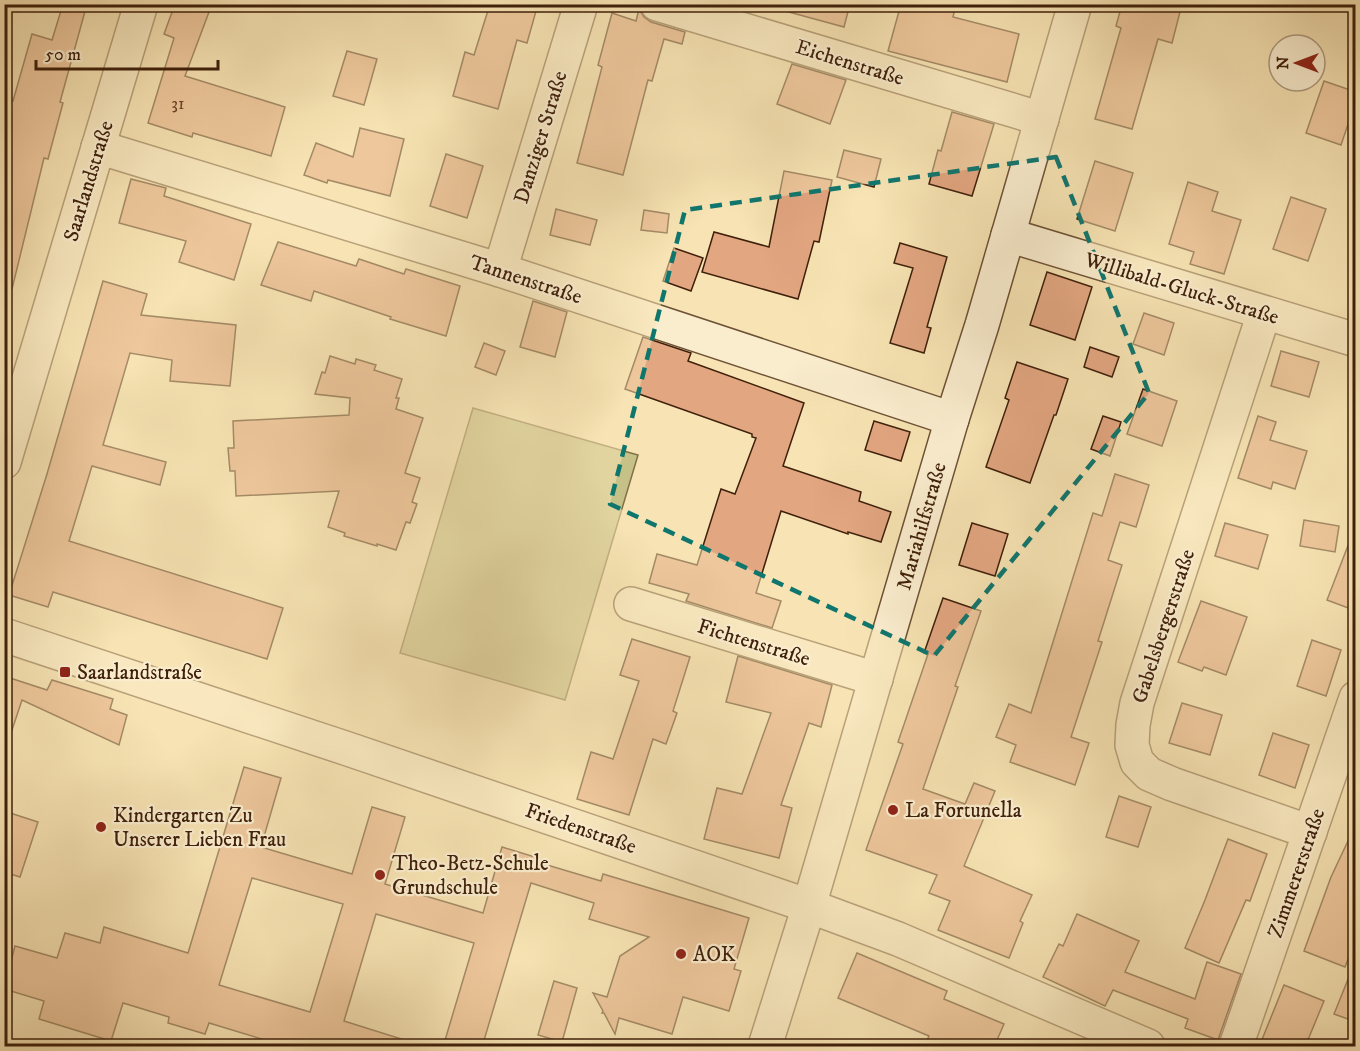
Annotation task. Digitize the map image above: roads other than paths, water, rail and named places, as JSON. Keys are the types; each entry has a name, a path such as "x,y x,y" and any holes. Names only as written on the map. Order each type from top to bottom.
{"street":[{"name":"Saarlandstraße","path":"4,462 141,4"},
{"name":"Danziger Straße","path":"500,270 581,4"},
{"name":"Eichenstraße","path":"657,4 1042,119"},
{"name":"Mariahilfstraße","path":"765,1047 809,906 1075,4"},
{"name":"Tannenstraße","path":"98,147 500,270 952,419"},
{"name":"Willibald-Gluck-Straße","path":"1008,236 1356,340"},
{"name":"Gabelsbergerstraße","path":"1264,313 1137,703 1132,725 1132,744 1137,762 1149,774 1310,832"},
{"name":"Fichtenstraße","path":"631,604 876,679"},
{"name":"Friedenstraße","path":"4,635 809,906 898,939 1148,1047"},
{"name":"Zimmererstraße","path":"1236,1047 1356,698"}],"place":[{"name":"Saarlandstraße","path":"65,672"},
{"name":"La Fortunella","path":"893,810"},
{"name":"Kindergarten Zu Unserer Lieben Frau","path":"101,827"},
{"name":"Theo-Betz-Schule Grundschule","path":"380,875"},
{"name":"AOK","path":"681,954"}]}
